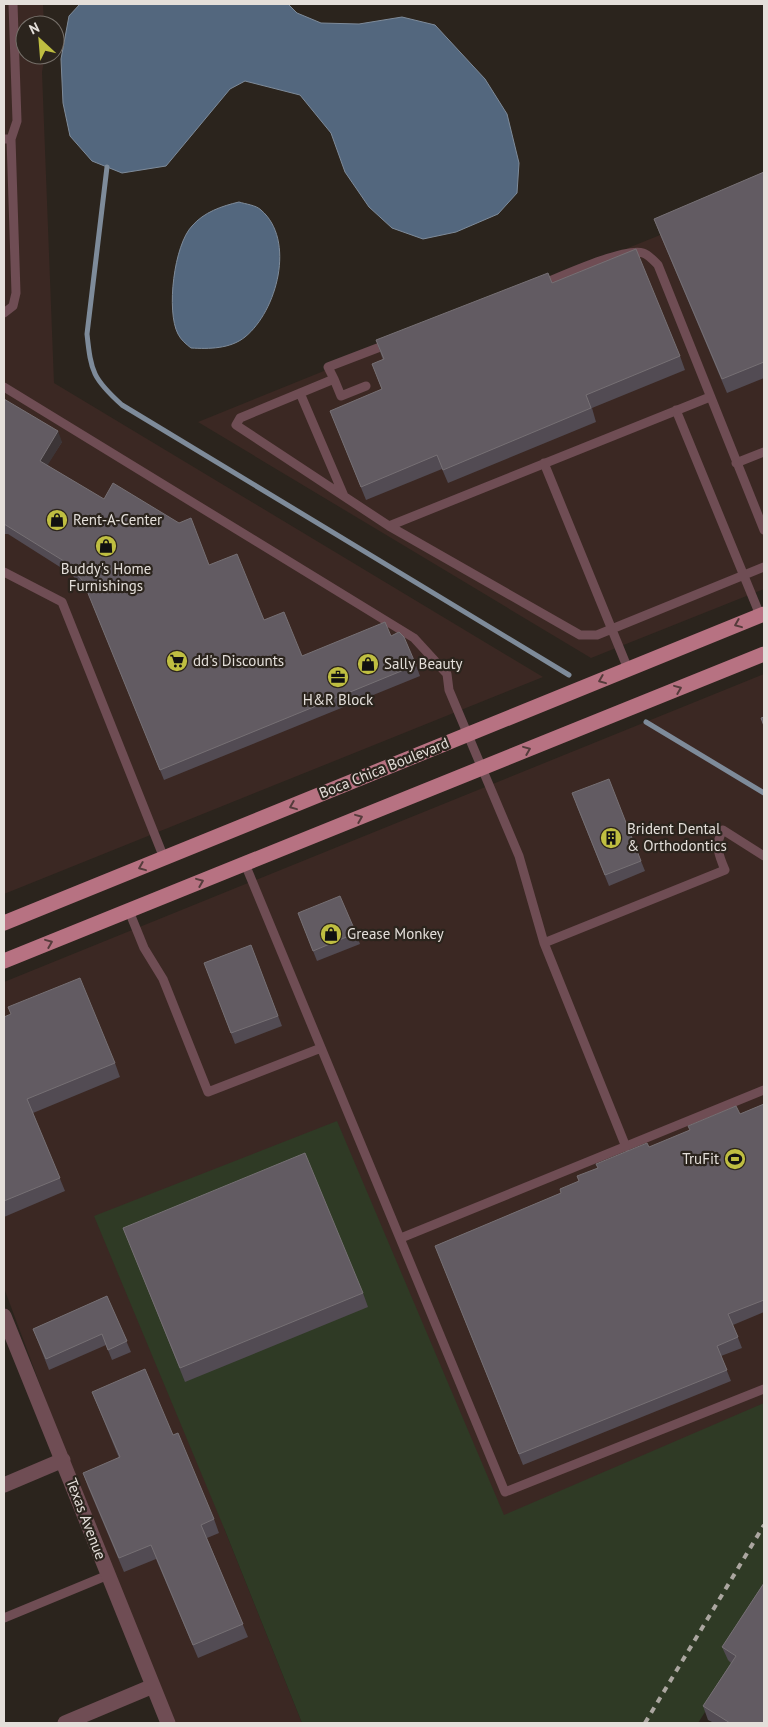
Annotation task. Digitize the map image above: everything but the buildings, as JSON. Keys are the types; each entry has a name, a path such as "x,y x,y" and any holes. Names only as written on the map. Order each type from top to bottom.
{"main road":[{"name":"Boca Chica Boulevard","path":"4,923 762,615"},
{"path":"4,962 764,654"}],"street":[{"name":"Texas Avenue","path":"4,1316 168,1723"},
{"path":"4,1485 63,1460"},
{"path":"65,1723 152,1686"}],"lane":[{"path":"4,313 13,306 16,293 7,139 16,128 17,116 14,4"},
{"path":"530,289 621,254 645,253 658,265 764,530"},
{"path":"366,386 341,396 328,367 402,339"},
{"path":"334,379 240,418 236,425 389,526 580,635 591,636 611,629 764,567"},
{"path":"4,387 414,638 447,674 448,690 519,856 544,942 626,1147"},
{"path":"300,393 344,496"},
{"path":"389,526 710,397"},
{"path":"676,410 744,576 762,615"},
{"path":"736,463 764,452"},
{"path":"544,463 628,669"},
{"path":"4,572 62,602 164,858"},
{"path":"544,942 725,870 718,849 718,842 723,830 764,856"},
{"path":"245,864 505,1492 764,1390"},
{"path":"129,911 144,948 163,979 208,1092 321,1048"},
{"path":"401,1238 764,1090"},
{"path":"4,1618 108,1575"}],"shaded area":[{"path":"4,4 43,4 44,15 15,15 15,65 43,65 54,383 543,677 4,894"},
{"path":"764,193 764,589 591,658 198,422"},
{"path":"764,674 764,1419 508,1526 385,1239 224,1528 302,1723 166,1723 4,1288 4,982"}],"green space":[{"path":"337,1121 504,1515 764,1403 764,1620 698,1723 302,1723 224,1528 94,1216"}],"water":[{"path":"80,4 288,4 297,13 321,23 359,24 402,17 435,25 485,79 507,114 519,163 517,193 498,214 456,232 423,239 392,228 369,207 345,172 331,133 300,95 245,81 230,89 166,166 122,173 92,161 70,136 63,103 61,65 65,65 65,38 69,16"},
{"path":"239,202 259,208 272,223 278,239 280,257 273,293 266,310 245,337 226,346 191,348 182,340 174,324 172,295 176,262 186,235 197,221 208,213"}],"waterway":[{"path":"107,167 87,334 92,366 99,381 105,388 122,405 569,675"},
{"path":"646,722 764,793"}],"railway":[{"path":"645,1723 764,1525"}],"place":[{"name":"Rent-A-Center","path":"57,520"},
{"name":"Buddy's Home Furnishings","path":"106,546"},
{"name":"dd's Discounts","path":"177,661"},
{"name":"Sally Beauty","path":"368,664"},
{"name":"H&R Block","path":"338,677"},
{"name":"Brident Dental & Orthodontics","path":"611,838"},
{"name":"Grease Monkey","path":"331,934"},
{"name":"TruFit","path":"735,1159"}]}
